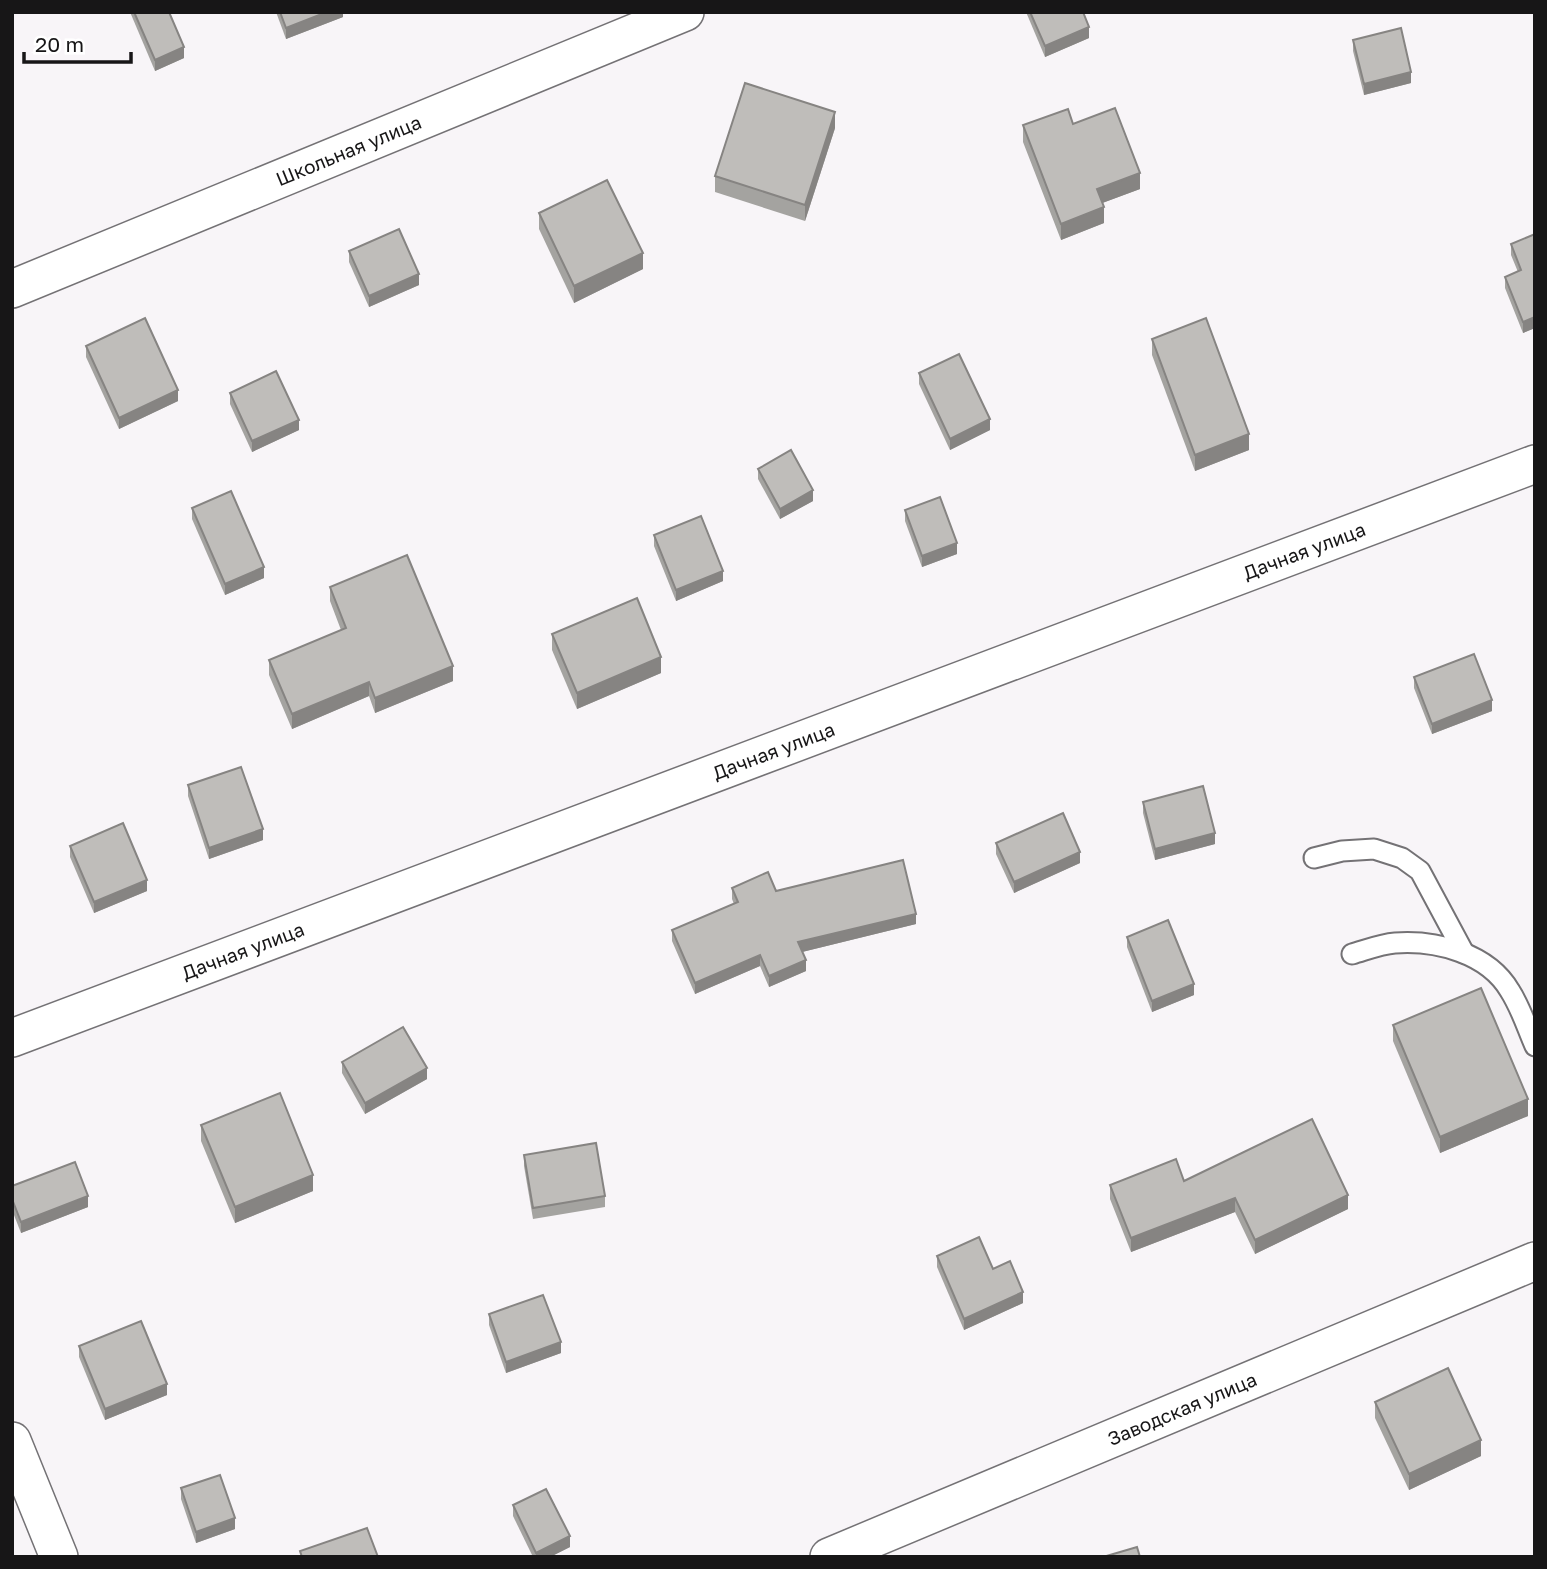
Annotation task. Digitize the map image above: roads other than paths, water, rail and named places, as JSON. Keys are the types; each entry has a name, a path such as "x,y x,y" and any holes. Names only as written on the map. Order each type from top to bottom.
{"street":[{"name":"Школьная улица","path":"12,289 685,12"},
{"name":"Дачная улица","path":"12,1038 1535,464"},
{"name":"Заводская улица","path":"829,1557 1535,1261"},
{"path":"12,1441 59,1557"}],"lane":[{"path":"1314,858 1342,851 1374,849 1402,858 1420,872 1464,953"},
{"path":"1352,954 1393,943 1430,944 1464,953 1491,967 1510,990 1535,1046"}]}
